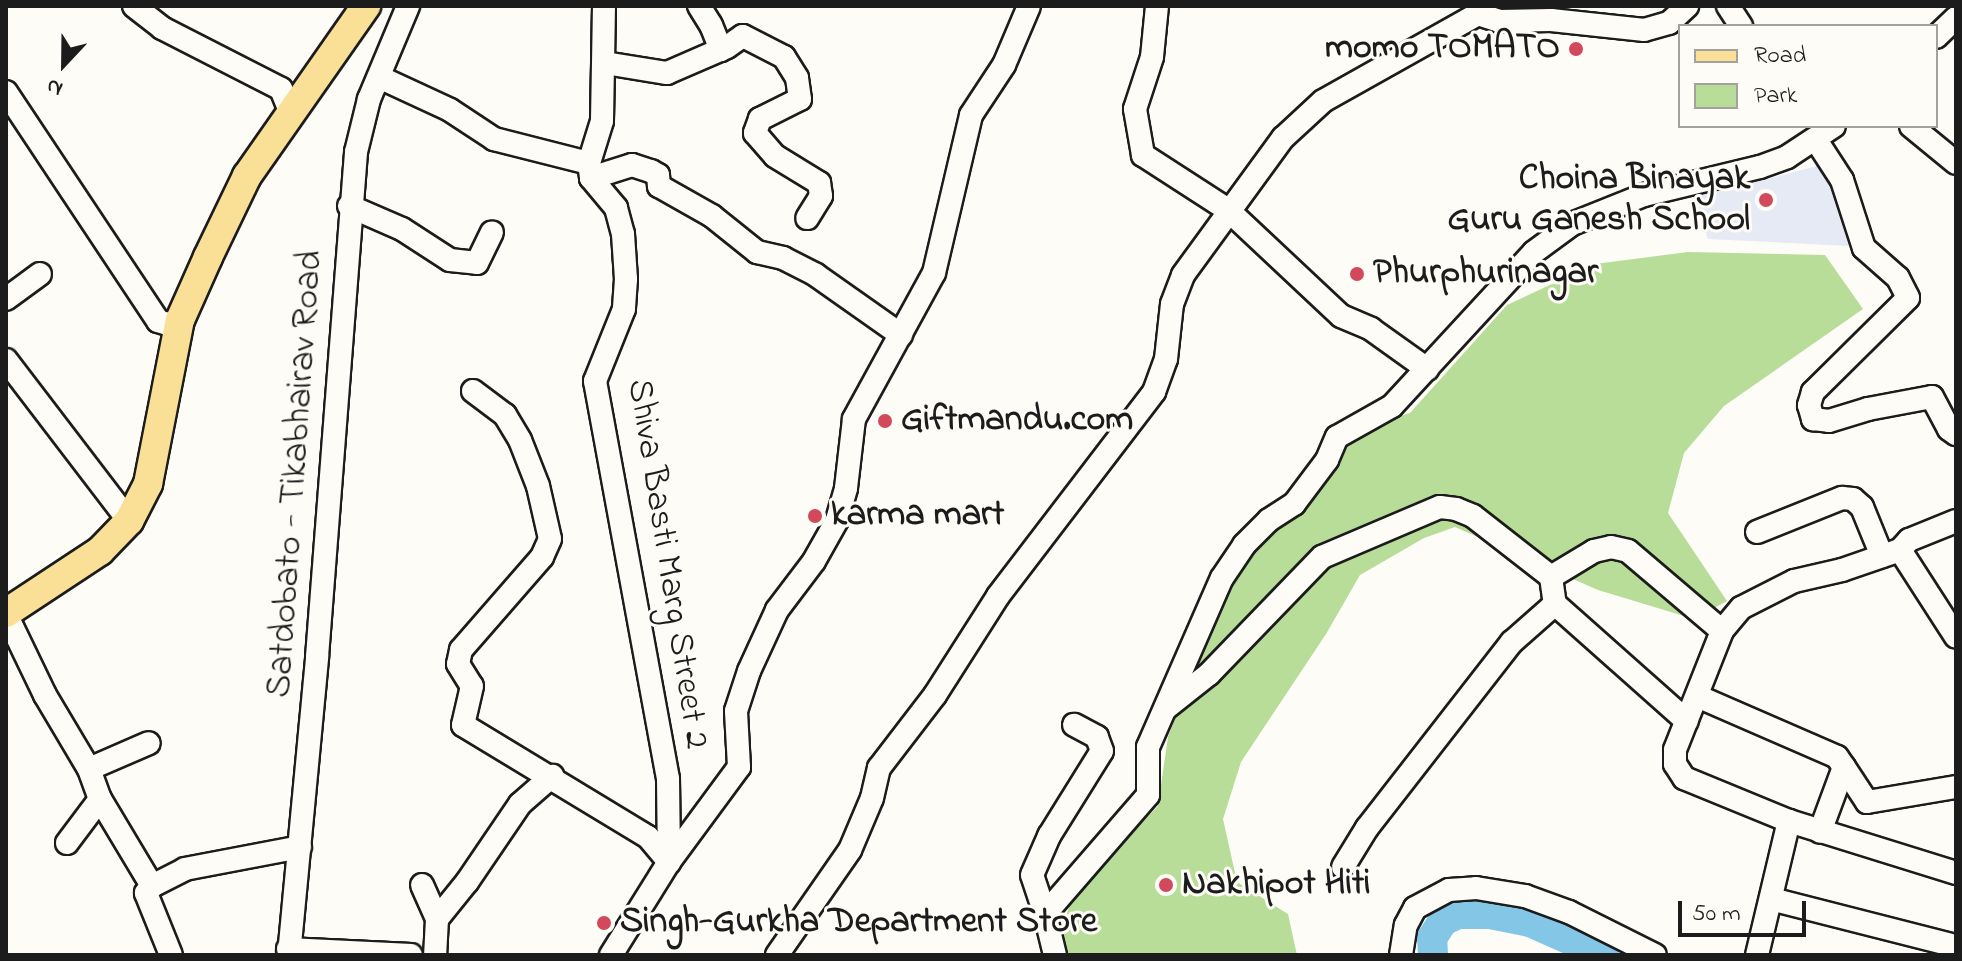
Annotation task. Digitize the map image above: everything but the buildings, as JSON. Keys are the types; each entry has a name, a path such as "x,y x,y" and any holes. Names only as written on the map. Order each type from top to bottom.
{"main road":[{"path":"6,614 100,551 129,521 148,484 180,320 247,176 366,6"}],"street":[{"path":"134,6 162,28 281,89 290,111"},
{"name":"Satdobato - Tikabhairav Road","path":"289,952 300,847 349,206 356,152 379,77 408,6"},
{"path":"590,170 602,121 604,6"},
{"path":"699,6 721,50"},
{"path":"611,955 669,862 739,767 736,711 749,671 777,610 814,561 837,520 846,488 854,419 934,273 971,115 1004,65 1029,6"},
{"path":"1157,6 1152,57 1135,109 1143,155 1228,210 1341,316 1371,329 1427,369"},
{"path":"777,955 850,850 872,798 879,768 935,695 998,596 1154,392 1166,359 1172,304 1183,275 1283,138 1323,101 1471,10 1499,21 1551,20 1644,30 1669,23 1687,6"},
{"path":"1728,6 1740,24"},
{"path":"1938,35 1956,18"},
{"path":"605,63 667,73 721,50 743,36 790,63 797,78 800,99 760,119 755,133 775,156 819,183 821,196 807,218"},
{"path":"379,77 450,110 494,139 590,170 632,165 651,171 658,175 659,186 712,216 757,252 779,256 816,275 901,335"},
{"path":"6,92 158,321 168,324 180,320"},
{"path":"1913,128 1956,163"},
{"path":"1045,914 1148,795 1148,747 1222,578 1244,545 1269,520 1294,504 1327,460 1337,437 1392,406 1534,252 1572,224 1644,195 1760,167 1825,133 1864,248 1898,278 1908,298 1813,392 1809,405 1811,415 1816,421 1829,421 1868,409 1932,397 1949,429 1956,434"},
{"name":"Shiva Basti Marg Street 2","path":"590,170 616,208 623,234 624,309 595,381 668,779 669,862"},
{"path":"349,206 402,229 450,260 477,263 492,232"},
{"path":"6,299 40,274"},
{"path":"6,360 129,521"},
{"path":"473,391 505,415 520,440 538,486 550,539 542,557 461,650 458,664 472,686 463,725 467,731 552,776 648,837 669,862"},
{"path":"1757,532 1842,498 1853,499 1862,507 1891,553 1956,637"},
{"path":"1165,709 1209,674 1322,557 1440,507 1473,516 1551,577 1555,604 1687,721"},
{"path":"1956,521 1909,540 1891,553 1794,581 1741,608 1722,631 1675,750 1675,764 1684,778 1820,832 1956,873"},
{"path":"1551,577 1594,551 1611,547 1628,551 1722,631"},
{"path":"1343,867 1367,828 1512,642 1555,604"},
{"path":"6,614 45,695 89,769 100,799 152,886"},
{"path":"1697,696 1837,757 1867,802 1956,787"},
{"path":"1055,955 1032,875 1049,836 1102,751 1097,737 1074,725"},
{"path":"89,769 149,743"},
{"path":"1820,832 1844,767"},
{"path":"437,919 467,882 520,804 552,776"},
{"path":"67,843 100,799"},
{"path":"1757,955 1789,821"},
{"path":"171,955 146,893 152,886 185,869 300,847"},
{"path":"422,885 437,919 435,955"},
{"path":"1401,955 1406,925 1415,908 1449,890 1476,888 1525,896 1569,912 1655,955"},
{"path":"1771,899 1956,946"},
{"path":"289,952 411,955"}],"shaded area":[{"name":"Choina Binayak Guru Ganesh School","path":"1828,163 1849,246 1708,239 1691,193 1756,182"}],"green space":[{"path":"1688,252 1825,255 1863,309 1724,406 1684,453 1668,513 1727,601 1694,619 1598,590 1455,527 1424,538 1360,575 1326,634 1241,762 1223,819 1237,882 1288,914 1297,955 1067,955 1061,937 1072,895 1158,806 1168,737 1237,559 1349,432 1410,413 1507,305 1595,264"}],"waterway":[{"path":"1433,955 1432,938 1443,921 1458,914 1490,914 1530,922 1604,955"}],"place":[{"name":"momo TOMATO","path":"1576,49"},
{"name":"Choina Binayak Guru Ganesh School","path":"1766,200"},
{"name":"Phurphurinagar","path":"1357,274"},
{"name":"Giftmandu.com","path":"885,421"},
{"name":"karma mart","path":"815,516"},
{"name":"Nakhipot Hiti","path":"1166,885"},
{"name":"Singh-Gurkha Department Store","path":"604,923"}]}
